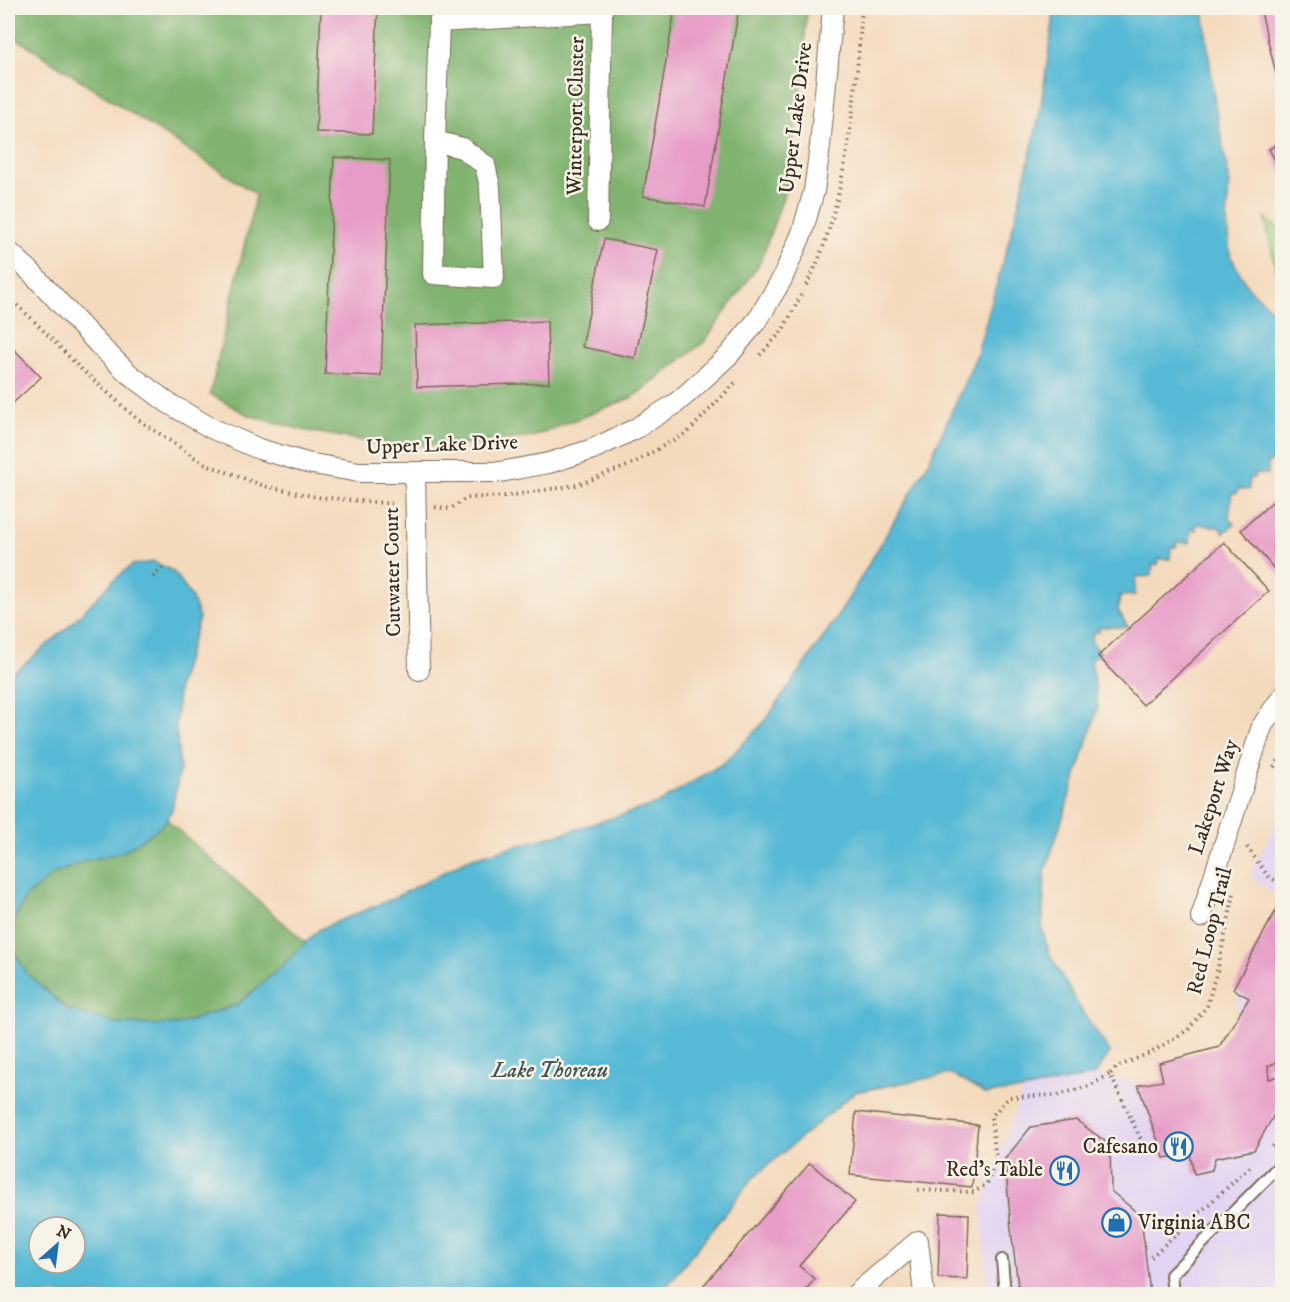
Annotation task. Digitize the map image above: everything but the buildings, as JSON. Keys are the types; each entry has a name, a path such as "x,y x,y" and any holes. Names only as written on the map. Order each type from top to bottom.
{"street":[{"name":"Upper Lake Drive","path":"8,250 128,373 168,403 211,428 259,449 307,463 359,472 500,472 549,463 593,449 635,429 675,404 729,355 758,319 782,279 802,233 814,191 833,8"},
{"name":"Winterport Cluster","path":"435,141 462,148 485,165 490,187 494,278 433,274 435,15 603,10 598,221"},
{"name":"Cutwater Court","path":"415,473 419,670"},
{"name":"Lakeport Way","path":"1201,917 1262,726 1282,697"},
{"path":"856,1294 918,1241 924,1294"}],"lane":[{"path":"1173,1294 1171,1275 1282,1163"},
{"path":"1002,1260 1005,1294"}],"path":[{"path":"755,361 783,330 819,259 838,202 856,93 862,8"},
{"path":"416,505 450,509 467,498 507,496 577,485 630,465 688,432 741,377"},
{"path":"153,577 163,567"},
{"name":"Red Loop Trail","path":"1244,856 1246,846 1268,876 1282,885"},
{"name":"Red Loop Trail","path":"918,1190 974,1192 987,1184 996,1160 991,1117 1009,1097 1058,1095 1089,1086 1110,1074 1117,1067 1152,1052 1188,1030 1207,1006 1236,885"},
{"path":"1110,1074 1143,1144"},
{"path":"1267,1151 1275,1144 1282,1130"},
{"path":"1151,1257 1258,1159"}],"shaded area":[{"path":"1282,810 1282,900 1250,876"},
{"path":"1282,911 1282,1294 988,1294 981,1208 1023,1090 1095,1075 1153,1085 1215,1068 1240,1021 1237,998"}],"green space":[{"path":"8,8 807,8 802,83 788,183 760,263 704,342 633,397 532,437 448,446 377,443 307,431 248,415 210,394 256,194 8,33"},
{"path":"1265,218 1282,231 1282,299"},
{"path":"167,820 306,943 237,1005 177,1025 117,1024 68,1010 27,974 12,947 13,924 24,899 52,875 85,861 123,852 155,831"}],"water":[{"name":"Lake Thoreau","path":"1055,8 1203,8 1215,104 1229,178 1227,224 1230,255 1247,286 1273,311 1282,308 1282,459 1273,458 1273,462 1268,462 1268,474 1254,474 1254,478 1249,478 1249,490 1238,489 1237,493 1232,493 1229,518 1234,524 1224,533 1219,527 1196,524 1196,530 1191,529 1190,543 1177,542 1176,547 1171,547 1170,559 1159,559 1158,565 1153,564 1152,576 1136,577 1135,595 1120,596 1118,610 1128,627 1099,627 1099,632 1094,632 1091,641 1100,652 1091,660 1098,708 1045,872 1042,928 1049,953 1080,1008 1110,1052 1095,1075 1023,1090 985,1094 951,1074 855,1092 752,1179 663,1294 8,1294 8,676 68,627 132,565 154,562 173,571 191,596 199,618 178,687 176,728 180,769 172,809 167,820 155,831 123,852 85,861 52,875 24,899 13,924 12,947 27,974 68,1010 117,1024 177,1025 237,1005 278,970 320,929 392,899 469,859 657,804 725,762 765,721 840,613 928,464 976,357 1014,223 1040,113"}],"place":[{"name":"Cafesano","path":"1179,1147"},
{"name":"Red's Table","path":"1064,1170"},
{"name":"Virginia ABC","path":"1117,1223"}]}
